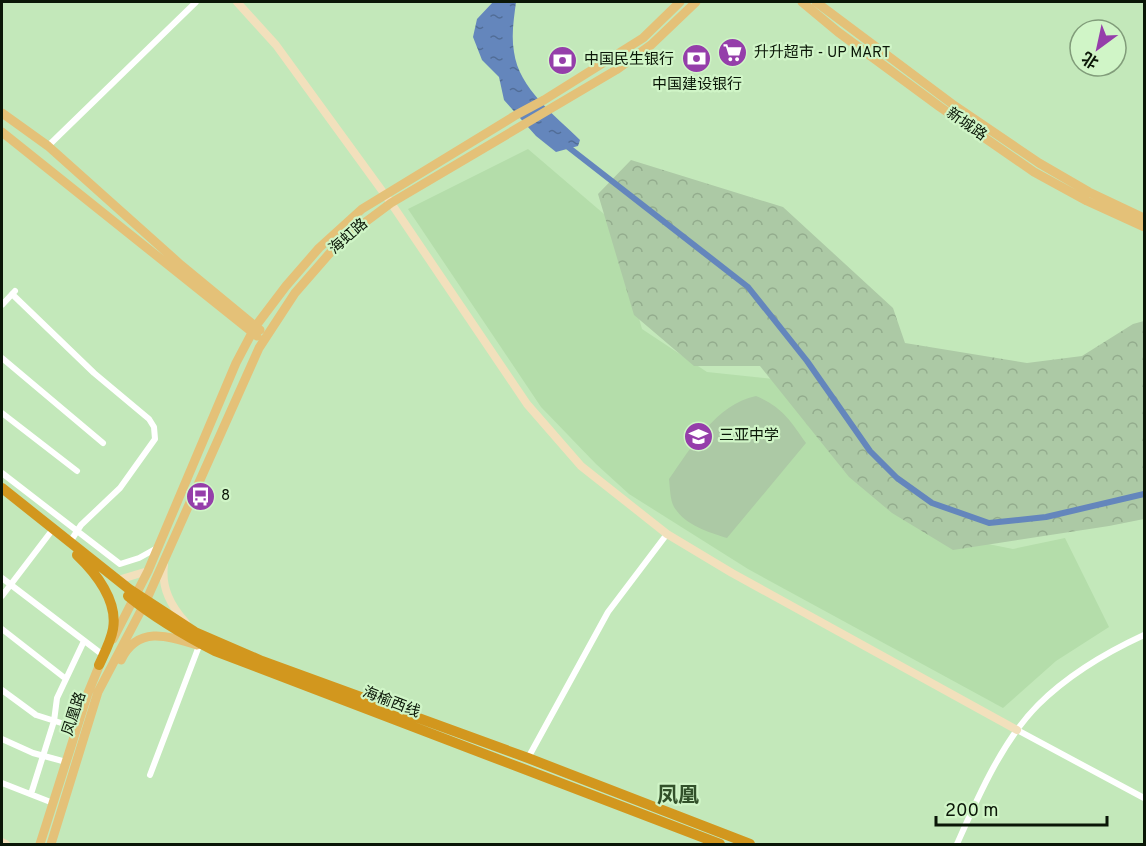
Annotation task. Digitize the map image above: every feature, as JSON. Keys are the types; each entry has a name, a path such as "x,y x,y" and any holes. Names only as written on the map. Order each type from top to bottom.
{"highway":[{"name":"凤凰路","path":"2,488 71,546 107,594 113,615 113,629 101,660"},
{"name":"凤凰路","path":"2,495 50,533 118,580 138,598"},
{"name":"海榆西线","path":"71,546 187,637 215,651 720,844"},
{"name":"海榆西线","path":"138,598 195,632 262,661 528,758 750,844"}],"main road":[{"name":"海虹路","path":"138,598 236,363 254,330 286,286 318,248 354,214 388,199 524,124 547,104 642,38 680,2"},
{"name":"海虹路","path":"138,598 164,562 248,369 265,337 295,293 329,254 388,199 516,115 547,104 616,70 651,45 696,2"},
{"name":"新城路","path":"802,2 838,32 1034,172 1087,201 1144,227"},
{"name":"新城路","path":"816,2 955,106 1039,163 1089,192 1144,218"},
{"path":"2,113 48,146 254,330"},
{"path":"2,132 265,337"},
{"name":"凤凰路","path":"40,844 101,660 138,598"},
{"name":"凤凰路","path":"51,844 99,692 138,598"},
{"path":"83,738 124,654 135,643 146,636 158,635 174,637 215,651"}],"street":[{"path":"48,146 196,2"},
{"path":"237,2 276,45 388,199 527,404 582,466 667,534 732,573 1144,798"},
{"path":"2,305 14,292 94,373 149,419 154,427 155,439 120,488 77,532 71,546"},
{"path":"2,358 103,442"},
{"path":"2,413 77,471"},
{"path":"2,473 120,564 139,558 158,548"},
{"path":"2,596 50,533"},
{"path":"528,758 608,612 667,534"},
{"path":"164,562 162,579 166,591 181,617 195,632"},
{"path":"118,580 148,571"},
{"path":"2,579 84,641 101,660"},
{"path":"2,628 66,679"},
{"path":"957,844 994,769 1017,730 1037,706 1075,673 1108,652 1144,635"},
{"path":"31,794 54,722 57,698 84,641"},
{"path":"150,775 199,646"},
{"path":"2,690 36,715 77,728"},
{"path":"2,738 44,756 66,762"},
{"path":"2,783 53,803"},
{"path":"2,842 6,844"}],"shaded area":[{"name":"三亚中学","path":"528,149 611,220 642,329 707,372 782,380 958,538 1013,549 1065,538 1109,627 1056,661 1003,708 748,569 629,494 596,464 541,407 408,209"}],"green space":[{"path":"631,160 783,207 893,308 905,343 1027,363 1082,356 1133,324 1144,321 1144,519 953,550 892,513 849,477 760,366 694,366 634,315 598,194"},
{"path":"756,396 785,415 806,443 727,538 684,519 674,507 669,479 696,441 717,418 728,408"}],"water":[{"path":"493,2 516,2 513,39 517,65 530,90 580,140 578,146 556,152 536,136 504,100 499,77 482,60 473,37 477,19"}],"waterway":[{"path":"563,143 748,287 807,361 870,451 897,478 932,503 989,523 1046,517 1144,494"}],"place":[{"name":"升升超市 - UP MART","path":"733,53"},
{"name":"中国建设银行","path":"697,58"},
{"name":"中国民生银行","path":"563,60"},
{"name":"三亚中学","path":"698,436"},
{"name":"8","path":"200,496"}],"district":[{"name":"凤凰","path":"678,796"}]}
